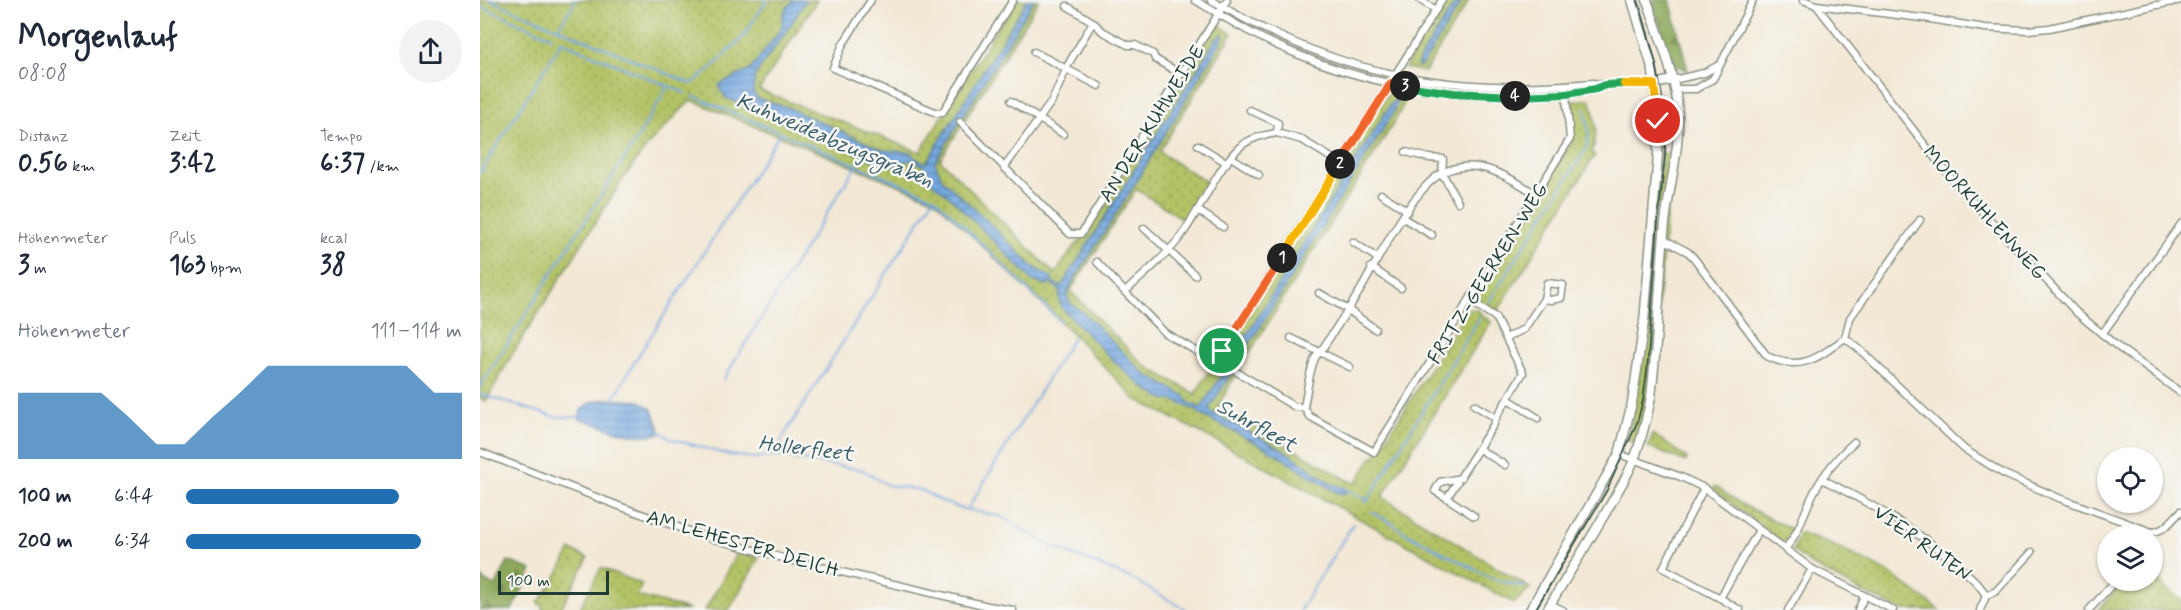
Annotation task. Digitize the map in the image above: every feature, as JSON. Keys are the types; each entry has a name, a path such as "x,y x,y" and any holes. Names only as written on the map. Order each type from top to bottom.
{"main road":[{"path":"1530,610 1619,454 1632,403 1647,292 1658,174 1658,121 1652,64 1632,0"},
{"path":"1548,607 1596,529 1634,460 1651,397 1663,239 1667,203 1678,148 1674,85 1647,0"},
{"path":"1654,84 1674,85"}],"street":[{"path":"871,0 843,44 833,68 936,113 942,113 1013,0"},
{"path":"1195,0 1221,11"},
{"path":"1210,0 1243,29 1292,52 1356,74 1476,86 1654,84"},
{"name":"AN DER KUHWEIDE","path":"1004,168 1070,234 1081,234 1227,0"},
{"path":"1420,0 1436,10"},
{"path":"1097,262 1165,333 1215,362 1442,0"},
{"path":"1674,85 1696,89 1713,79 1752,0"},
{"path":"1803,0 1816,5 1985,28 2028,30 2049,28 2181,0"},
{"name":"MOORKUHLENWEG","path":"1816,5 1950,177 2077,313 2181,393"},
{"path":"1067,6 1093,22 1102,31 1128,45 1135,45 1153,54 1155,59 1181,74"},
{"path":"960,122 995,160 1002,163 1004,168 1052,101 1066,69 1093,22"},
{"path":"1034,52 1099,86"},
{"path":"1674,85 1722,63"},
{"path":"1393,79 1480,96 1566,94 1596,89 1605,85"},
{"name":"FRITZ-GEERKEN-WEG","path":"1304,407 1309,416 1374,452 1570,139 1565,85"},
{"path":"1011,101 1063,134"},
{"path":"1250,110 1278,123 1277,133"},
{"path":"1125,292 1176,243 1199,212 1229,160 1251,140 1277,133 1302,140 1340,163"},
{"path":"1198,145 1259,175"},
{"path":"1406,152 1443,159 1442,173 1458,202"},
{"path":"1237,372 1295,407 1304,407 1316,357 1407,211 1431,181 1442,173 1458,168 1473,167 1492,170 1505,175 1536,194"},
{"path":"1381,194 1407,211"},
{"path":"1199,212 1223,227"},
{"path":"1403,218 1432,235"},
{"path":"1663,239 1688,252 1694,258 1767,356 1777,361 1799,363 1816,358 1845,338 1850,318 1920,220"},
{"path":"2102,334 2181,224"},
{"path":"1144,228 1195,275"},
{"path":"1353,242 1377,258"},
{"path":"1371,267 1401,288"},
{"path":"1320,293 1375,329"},
{"path":"1506,338 1524,329 1544,299"},
{"path":"1447,498 1479,449 1523,373 1495,317 1470,301"},
{"path":"1291,338 1350,367"},
{"path":"1845,338 1964,449 2004,474 2128,525"},
{"path":"1508,399 1538,418"},
{"path":"1474,405 1496,418"},
{"path":"1785,549 1801,526 1809,503 1822,479 1836,459 1854,442"},
{"path":"1479,449 1505,465"},
{"name":"AM LEHESTER DEICH","path":"480,452 703,536 835,571 1013,610"},
{"path":"1619,454 1704,488 1812,568 1864,597 1893,610"},
{"path":"1461,478 1440,482 1435,491 1474,516"},
{"name":"VIER RUTEN","path":"1822,479 1884,512 1930,543 1981,585 1986,596"},
{"path":"1704,488 1663,568 1740,610"},
{"path":"2163,529 2181,511"},
{"path":"1720,598 1759,530"},
{"name":"VIER RUTEN","path":"1980,610 1986,596 1996,591 2032,552"},
{"path":"1788,610 1812,568"},
{"path":"2089,610 2106,591"},
{"path":"1857,610 1864,597"},
{"path":"1548,607 1563,610"}],"green space":[{"path":"480,0 817,0 759,90 920,152 1015,0 1039,0 940,160 1055,274 1075,245 1079,243 1216,23 1232,34 1159,152 1210,184 1186,221 1136,189 1070,291 1144,365 1195,394 1213,365 1217,366 1389,91 1408,96 1393,124 1218,406 1355,484 1373,456 1375,457 1464,314 1468,310 1476,309 1491,322 1382,497 1530,588 1514,603 1135,399 1074,335 935,200 691,100 647,146 625,176 513,353 486,401 480,398"},
{"path":"1446,0 1469,0 1425,72 1405,68"},
{"path":"1652,0 1670,0 1688,71 1672,64"},
{"path":"1590,99 1596,133 1591,152 1595,155 1497,312 1480,302 1477,294 1573,140 1570,102"},
{"path":"1662,153 1672,154 1650,390 1637,444 1628,441 1648,322"},
{"path":"1653,434 1687,458 1686,462 1648,447"},
{"path":"1715,486 1743,505 1795,531 1788,540 1782,542 1713,489"},
{"path":"1799,533 1837,547 1886,571 1940,610 1902,610 1814,566 1793,551"},
{"path":"571,550 588,558 560,610 542,610 543,607 538,603"},
{"path":"738,552 759,558 729,610 705,610"},
{"path":"508,561 532,570 512,610 480,610 480,575 495,587"},
{"path":"601,568 642,584 637,596 690,610 579,610"},
{"path":"2163,586 2181,600 2181,610 2098,610 2115,591 2163,591"}],"water":[{"path":"793,0 806,0 755,75 753,91 757,98 787,107 883,150 910,152 915,158 926,163 1027,0 1034,0 935,162 942,179 1033,267 1052,278 1052,282 1061,287 1216,39 1223,34 1223,38 1135,184 1071,284 1067,296 1070,303 1084,313 1145,374 1185,396 1189,403 1201,408 1389,107 1394,100 1399,98 1392,115 1209,409 1284,450 1332,484 1346,488 1347,492 1341,494 1336,492 1268,449 1197,411 1149,391 1116,363 1062,308 1059,298 1060,290 1051,284 1044,285 1033,281 947,194 932,183 923,165 910,160 892,166 880,163 726,98 719,88 720,84 750,70 781,29 784,11"},
{"path":"1457,0 1463,0 1423,64 1417,66 1420,58"},
{"path":"605,399 640,401 653,410 661,433 630,434 579,419 581,410 592,402"}],"waterway":[{"path":"490,0 692,84 743,37 767,0"},
{"path":"558,28 576,0"},
{"name":"Kuhweideabzugsgraben","path":"480,6 552,37"},
{"name":"Kuhweideabzugsgraben","path":"560,41 685,93"},
{"path":"480,173 562,41"},
{"path":"480,387 668,86"},
{"name":"Kuhweideabzugsgraben","path":"693,96 935,198 1061,322"},
{"path":"1488,303 1586,149 1589,134 1585,108"},
{"path":"613,400 635,361 780,133"},
{"path":"723,380 856,166"},
{"path":"777,456 785,434 934,198"},
{"path":"1366,503 1480,317"},
{"path":"967,510 1073,338"},
{"name":"Hollerfleet","path":"480,394 555,417 580,417"},
{"name":"Hollerfleet","path":"658,431 672,439 729,455 756,458 777,456 863,470 887,485 921,490 960,508 1000,516 1051,546 1128,577 1187,610"},
{"name":"Suhrfleet","path":"1345,489 1368,500"},
{"path":"1371,512 1493,579 1525,587"},
{"path":"1300,610 1353,524"}],"tram line":[{"path":"1535,610 1607,490 1637,423 1643,400 1665,135 1659,77 1638,0"}],"route":[{"path":"1222,351 1391,83 1480,96 1566,94 1596,89 1605,85 1654,84 1658,121"}]}
